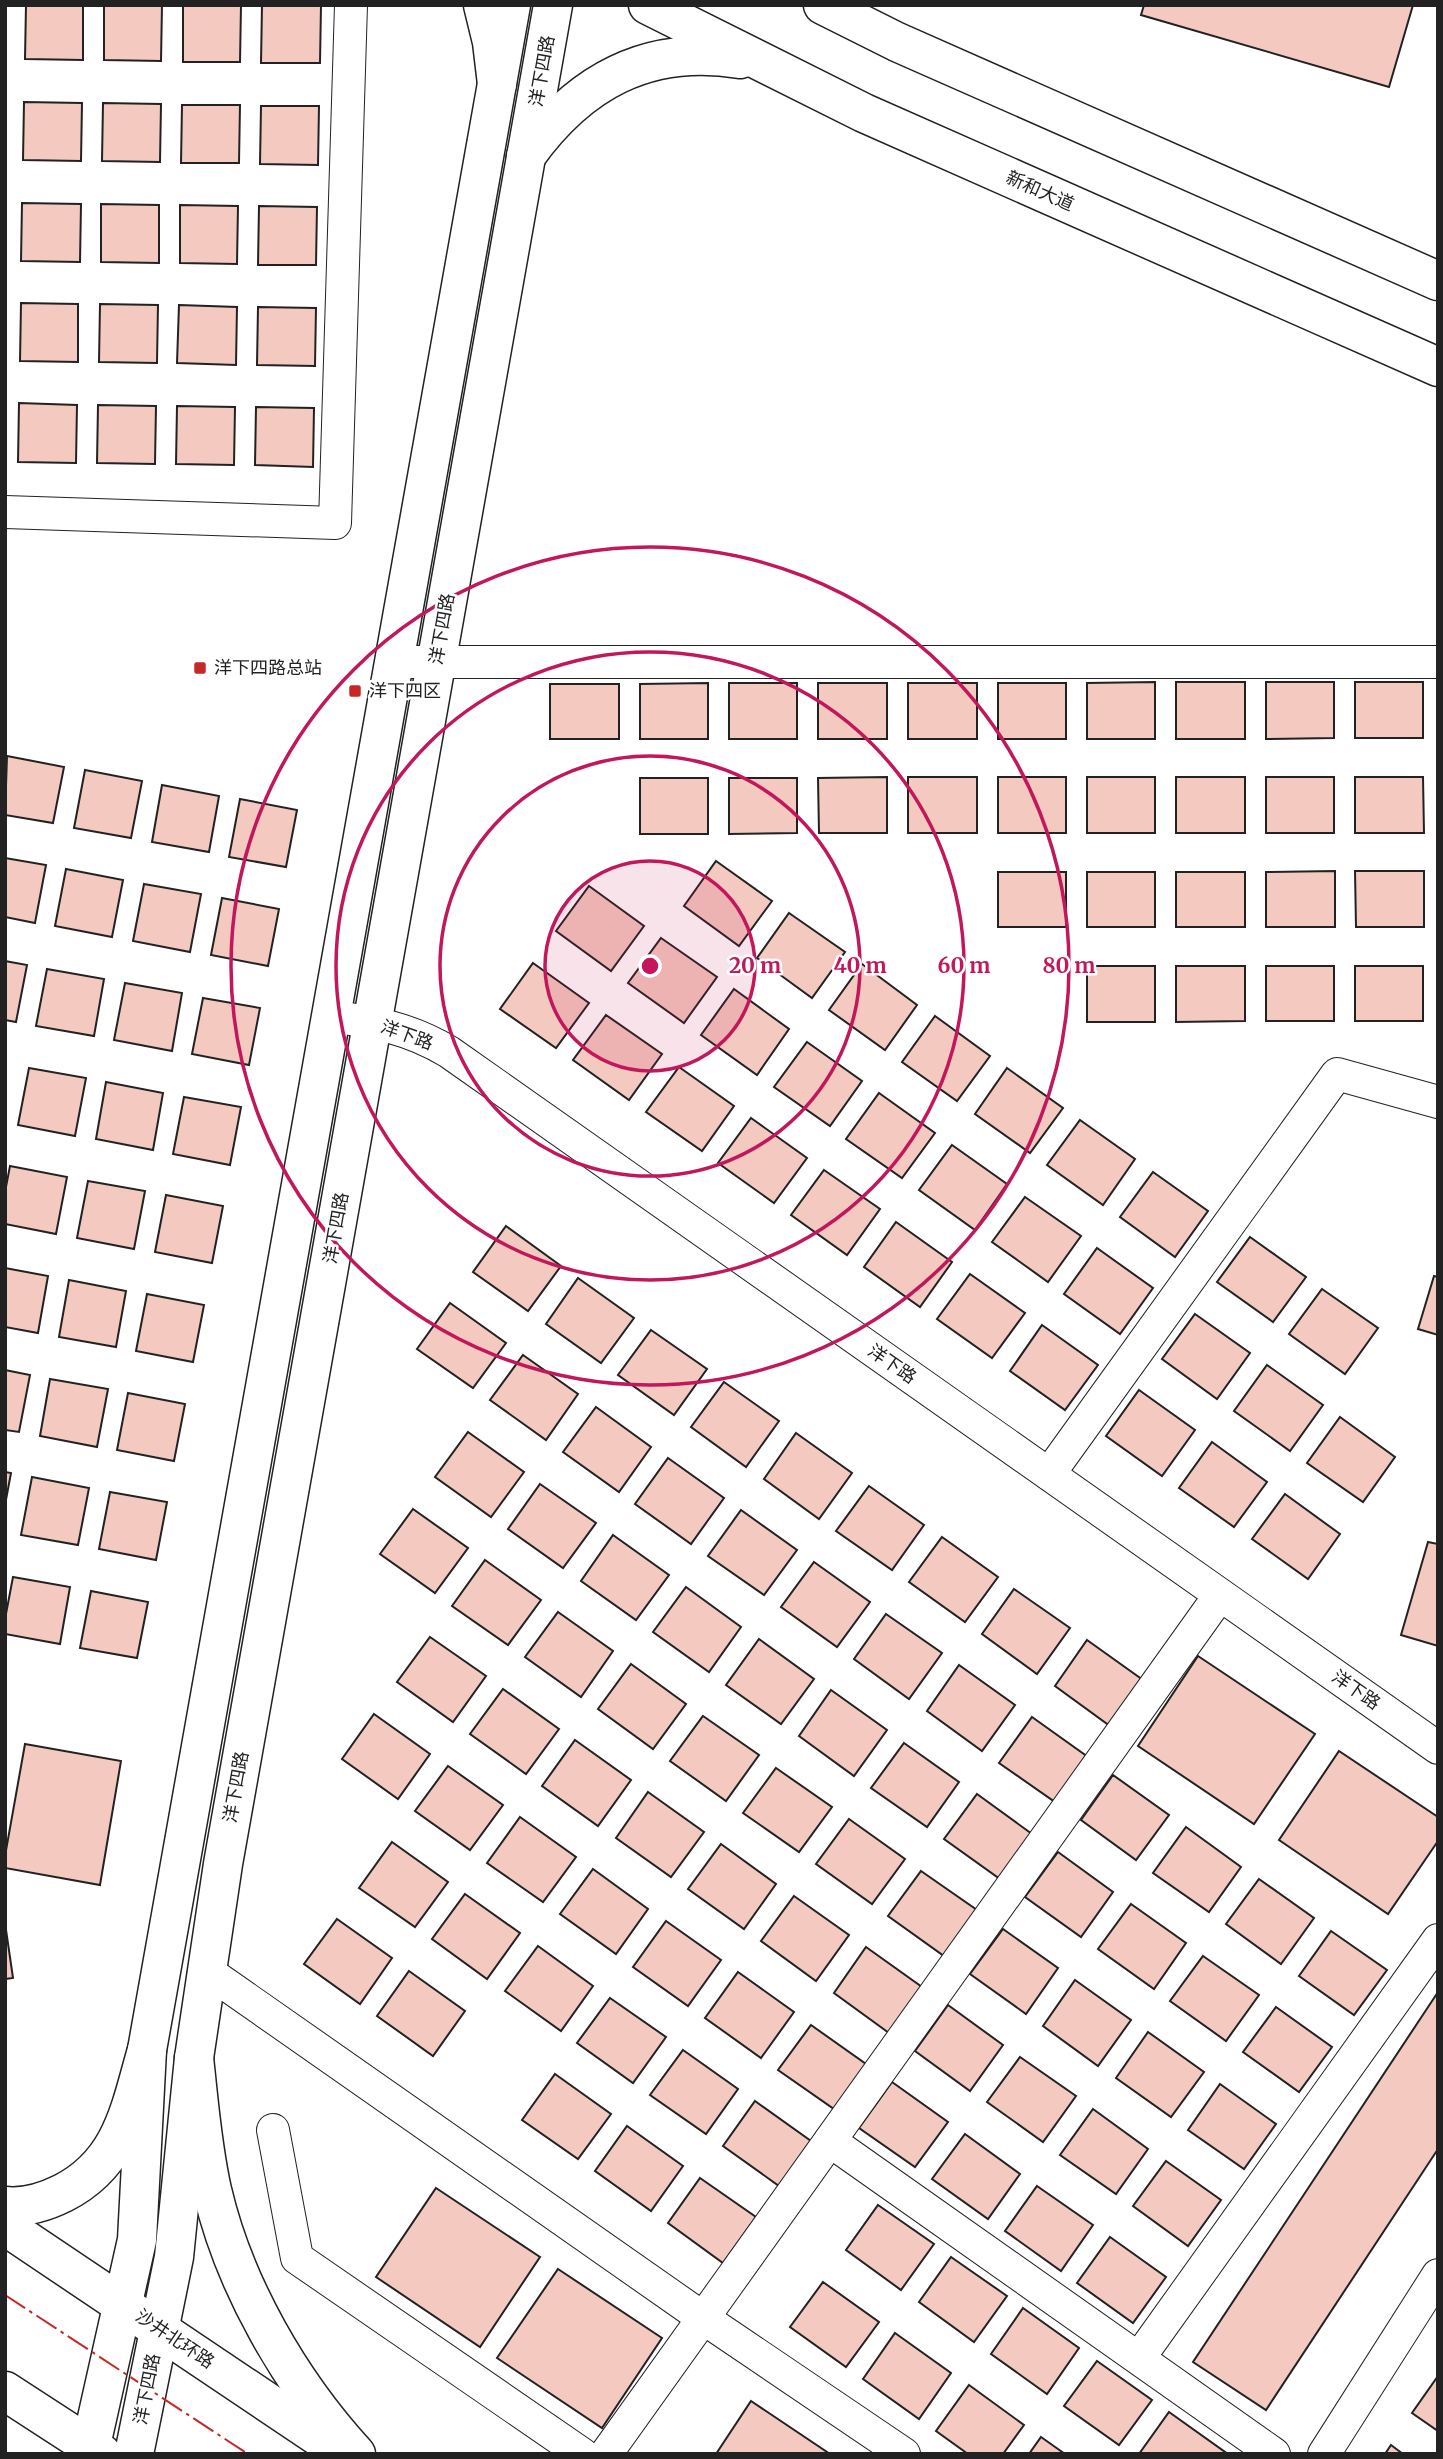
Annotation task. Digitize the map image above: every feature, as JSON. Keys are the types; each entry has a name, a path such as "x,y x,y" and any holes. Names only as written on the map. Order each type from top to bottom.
{"street":[{"path":"5,512 335,523 351,5"},
{"path":"483,5 492,43 497,84"},
{"path":"5,2391 94,2451 136,2240 147,2050 511,5"},
{"name":"洋下四路","path":"134,2454 174,2257 194,2058 223,1864 553,5"},
{"name":"新和大道","path":"648,5 864,113 1438,367"},
{"path":"822,5 897,42 1438,281"},
{"path":"526,156 544,131 565,109 589,89 616,74 675,57 706,55 767,65"},
{"path":"394,662 1438,662"},
{"name":"洋下路","path":"331,1016 391,1026 425,1038 449,1052 1438,1748"},
{"path":"1049,1474 1337,1074 1438,1102"},
{"path":"606,2454 1220,1595"},
{"path":"1139,2358 1438,1940"},
{"path":"207,1971 703,2318 904,2454"},
{"path":"5,2206 33,2204 55,2197 75,2187 93,2173 120,2137 147,2050"},
{"path":"194,2058 212,2192 235,2259 278,2348 332,2428 356,2454"},
{"path":"273,2130 297,2258 582,2454"},
{"path":"830,2141 1274,2454"},
{"name":"沙井北环路","path":"5,2225 344,2454"},
{"path":"1324,2454 1438,2275"}],"building":[{"path":"26,5 83,5 83,60 25,59"},
{"path":"104,5 162,5 161,61 104,60"},
{"path":"183,5 241,5 240,62 183,62"},
{"path":"262,5 321,5 320,63 261,63"},
{"path":"1144,5 1413,5 1389,87 1141,15"},
{"path":"24,102 82,103 81,161 23,160"},
{"path":"103,103 161,104 160,162 102,161"},
{"path":"182,105 240,105 239,163 181,163"},
{"path":"261,106 319,106 318,165 260,164"},
{"path":"22,203 81,204 80,262 21,261"},
{"path":"101,204 159,205 159,263 101,262"},
{"path":"180,205 238,206 237,264 180,263"},
{"path":"259,206 317,207 316,265 258,265"},
{"path":"21,303 78,304 78,362 20,361"},
{"path":"100,304 158,305 157,363 99,362"},
{"path":"179,305 237,307 236,365 177,363"},
{"path":"258,307 316,308 315,366 257,365"},
{"path":"19,403 77,405 76,463 18,462"},
{"path":"98,405 156,406 155,464 97,463"},
{"path":"177,406 235,407 234,465 176,464"},
{"path":"256,407 314,408 313,467 255,465"},
{"path":"1155,682 1155,739 1087,739 1087,683"},
{"path":"1176,682 1245,682 1245,739 1176,739"},
{"path":"1266,682 1334,682 1334,738 1266,739"},
{"path":"1355,682 1423,682 1423,738 1355,738"},
{"path":"708,683 708,739 640,739 640,684"},
{"path":"729,683 797,683 797,739 729,739"},
{"path":"818,683 887,683 887,739 818,739"},
{"path":"908,683 977,683 977,739 908,739"},
{"path":"998,683 1066,683 1066,739 998,739"},
{"path":"550,684 619,684 619,739 550,739"},
{"path":"7,756 64,767 53,823 5,815"},
{"path":"85,770 142,781 131,838 74,828"},
{"path":"887,777 887,833 819,833 818,778"},
{"path":"908,777 977,777 977,833 908,833"},
{"path":"998,777 1066,777 1066,833 998,833"},
{"path":"1087,777 1155,777 1155,833 1087,833"},
{"path":"1176,777 1245,777 1245,833 1176,833"},
{"path":"1266,777 1334,777 1334,833 1266,833"},
{"path":"1355,777 1423,777 1424,833 1355,833"},
{"path":"640,778 708,778 708,834 640,834"},
{"path":"729,778 797,778 797,833 729,834"},
{"path":"162,785 219,796 209,852 152,842"},
{"path":"240,799 297,810 286,867 229,857"},
{"path":"5,858 46,865 35,923 5,917"},
{"path":"716,861 772,901 739,946 684,906"},
{"path":"66,869 123,880 112,937 55,926"},
{"path":"1335,871 1335,927 1266,927 1266,872"},
{"path":"1355,871 1424,871 1424,927 1356,927"},
{"path":"998,872 1066,872 1066,927 998,927"},
{"path":"1087,872 1155,872 1155,927 1087,927"},
{"path":"1176,872 1245,872 1245,927 1176,927"},
{"path":"144,884 201,894 190,952 133,941"},
{"path":"589,886 644,926 611,971 556,931"},
{"path":"222,898 279,909 268,966 211,955"},
{"path":"789,913 845,952 812,998 757,958"},
{"path":"661,938 717,977 684,1023 628,983"},
{"path":"5,961 27,965 16,1022 5,1020"},
{"path":"533,963 589,1003 556,1048 500,1009"},
{"path":"862,964 917,1005 885,1050 829,1010"},
{"path":"1087,966 1155,966 1155,1022 1087,1022"},
{"path":"1176,966 1245,966 1245,1021 1176,1022"},
{"path":"1266,966 1334,966 1334,1021 1266,1021"},
{"path":"1355,966 1423,966 1423,1021 1355,1021"},
{"path":"47,969 104,979 94,1036 36,1026"},
{"path":"125,983 182,993 172,1051 114,1040"},
{"path":"734,989 789,1029 757,1075 701,1035"},
{"path":"203,998 260,1008 249,1065 192,1054"},
{"path":"606,1015 662,1054 629,1100 573,1060"},
{"path":"935,1016 990,1056 957,1101 902,1062"},
{"path":"807,1042 862,1081 830,1126 774,1087"},
{"path":"679,1067 734,1106 702,1151 646,1112"},
{"path":"29,1068 86,1078 75,1136 18,1125"},
{"path":"1007,1068 1063,1108 1030,1153 975,1114"},
{"path":"106,1082 163,1093 153,1150 96,1139"},
{"path":"879,1093 935,1133 902,1178 846,1139"},
{"path":"184,1097 241,1107 230,1165 173,1154"},
{"path":"751,1118 807,1158 774,1203 718,1163"},
{"path":"1080,1120 1135,1159 1103,1205 1047,1165"},
{"path":"952,1145 1007,1184 975,1230 919,1190"},
{"path":"10,1166 67,1177 56,1234 5,1224 5,1192"},
{"path":"824,1170 880,1209 847,1255 791,1215"},
{"path":"1153,1172 1208,1211 1175,1257 1120,1217"},
{"path":"88,1181 145,1191 134,1249 77,1238"},
{"path":"166,1195 223,1206 212,1263 155,1252"},
{"path":"1025,1197 1081,1236 1048,1282 992,1242"},
{"path":"896,1222 952,1262 920,1307 864,1267"},
{"path":"506,1226 561,1266 528,1311 473,1272"},
{"path":"1250,1237 1306,1277 1273,1322 1217,1282"},
{"path":"1097,1248 1153,1288 1120,1334 1064,1294"},
{"path":"5,1268 48,1276 38,1333 5,1327"},
{"path":"970,1274 1025,1313 992,1358 937,1319"},
{"path":"1434,1276 1438,1277 1438,1335 1418,1329"},
{"path":"578,1278 634,1318 601,1363 546,1324"},
{"path":"69,1280 126,1291 116,1347 59,1337"},
{"path":"1322,1289 1378,1328 1345,1374 1289,1334"},
{"path":"147,1294 204,1305 193,1362 136,1351"},
{"path":"450,1303 506,1343 473,1388 417,1349"},
{"path":"1195,1314 1250,1353 1217,1399 1162,1359"},
{"path":"1042,1325 1098,1365 1065,1410 1010,1371"},
{"path":"651,1330 707,1369 674,1415 618,1375"},
{"path":"523,1355 578,1394 546,1440 490,1400"},
{"path":"1267,1365 1323,1405 1290,1451 1234,1411"},
{"path":"5,1370 30,1375 19,1432 5,1430"},
{"path":"50,1379 108,1389 97,1447 40,1436"},
{"path":"724,1382 779,1421 746,1467 691,1427"},
{"path":"1139,1390 1195,1430 1162,1476 1106,1436"},
{"path":"128,1393 185,1404 174,1461 117,1450"},
{"path":"596,1407 651,1447 619,1492 563,1452"},
{"path":"1340,1417 1395,1457 1363,1502 1307,1463"},
{"path":"468,1432 524,1472 491,1517 435,1477"},
{"path":"796,1433 852,1473 819,1519 764,1479"},
{"path":"1212,1442 1267,1482 1234,1527 1179,1488"},
{"path":"668,1458 724,1498 691,1544 635,1504"},
{"path":"5,1472 11,1473 5,1505"},
{"path":"32,1477 89,1488 78,1545 21,1535"},
{"path":"540,1484 596,1523 563,1568 508,1529"},
{"path":"869,1486 924,1525 892,1570 836,1531"},
{"path":"110,1492 167,1502 156,1560 99,1549"},
{"path":"1285,1494 1340,1534 1308,1579 1252,1539"},
{"path":"413,1509 468,1548 435,1593 380,1554"},
{"path":"741,1510 797,1550 764,1595 708,1556"},
{"path":"613,1535 669,1575 636,1620 581,1581"},
{"path":"942,1537 998,1577 965,1622 909,1582"},
{"path":"1428,1542 1438,1544 1438,1646 1401,1635"},
{"path":"485,1560 541,1600 508,1645 452,1606"},
{"path":"814,1562 870,1602 837,1647 781,1607"},
{"path":"13,1577 70,1587 60,1644 5,1634"},
{"path":"686,1587 741,1627 709,1672 653,1632"},
{"path":"1014,1589 1070,1628 1037,1674 982,1634"},
{"path":"91,1591 148,1602 137,1658 80,1648"},
{"path":"558,1612 613,1651 581,1697 525,1657"},
{"path":"886,1614 942,1653 909,1699 854,1659"},
{"path":"430,1637 486,1676 453,1722 397,1682"},
{"path":"759,1639 814,1679 781,1724 726,1685"},
{"path":"1087,1640 1143,1680 1110,1726 1055,1686"},
{"path":"1198,1656 1315,1734 1254,1824 1138,1746"},
{"path":"631,1664 686,1704 653,1749 598,1709"},
{"path":"959,1665 1015,1705 982,1751 927,1711"},
{"path":"503,1689 559,1729 526,1774 470,1734"},
{"path":"831,1690 887,1730 854,1776 799,1736"},
{"path":"374,1714 430,1754 398,1799 342,1759"},
{"path":"703,1716 759,1755 726,1801 670,1761"},
{"path":"1032,1717 1088,1757 1055,1802 999,1763"},
{"path":"575,1740 631,1780 598,1826 542,1786"},
{"path":"904,1743 959,1782 927,1827 871,1788"},
{"path":"25,1744 121,1761 100,1885 5,1868"},
{"path":"1339,1751 1438,1817 1438,1841 1388,1914 1279,1840"},
{"path":"448,1766 503,1805 470,1850 415,1811"},
{"path":"776,1768 832,1807 799,1852 743,1813"},
{"path":"1113,1775 1169,1815 1136,1860 1081,1820"},
{"path":"648,1792 704,1832 671,1877 616,1838"},
{"path":"977,1794 1032,1834 1000,1879 944,1839"},
{"path":"520,1817 576,1857 543,1902 487,1863"},
{"path":"849,1819 905,1859 872,1904 816,1864"},
{"path":"1186,1827 1241,1867 1209,1912 1153,1873"},
{"path":"392,1842 448,1882 415,1927 359,1888"},
{"path":"721,1844 776,1884 744,1929 688,1889"},
{"path":"1058,1852 1113,1892 1081,1937 1025,1897"},
{"path":"593,1869 648,1909 616,1954 560,1914"},
{"path":"921,1871 977,1910 944,1956 888,1916"},
{"path":"1259,1879 1314,1918 1281,1964 1226,1924"},
{"path":"465,1894 520,1933 487,1979 432,1939"},
{"path":"794,1896 849,1935 816,1981 761,1941"},
{"path":"1131,1904 1186,1943 1154,1989 1098,1949"},
{"path":"337,1919 392,1958 360,2004 304,1964"},
{"path":"666,1921 721,1960 688,2006 633,1967"},
{"path":"5,1923 13,1978 5,1979"},
{"path":"1003,1929 1058,1968 1026,2014 970,1974"},
{"path":"1331,1931 1387,1970 1354,2015 1299,1976"},
{"path":"538,1946 593,1986 561,2031 505,1991"},
{"path":"866,1947 922,1987 889,2033 834,1993"},
{"path":"1203,1956 1259,1995 1226,2041 1170,2001"},
{"path":"409,1971 465,2011 433,2056 377,2016"},
{"path":"738,1972 794,2012 761,2058 705,2018"},
{"path":"1075,1980 1131,2020 1098,2066 1043,2026"},
{"path":"1438,1992 1438,2149 1266,2410 1193,2362"},
{"path":"610,1998 666,2037 633,2083 577,2043"},
{"path":"948,2005 1003,2045 970,2091 915,2051"},
{"path":"1276,2007 1332,2047 1299,2092 1243,2052"},
{"path":"811,2025 866,2064 834,2109 778,2070"},
{"path":"1148,2032 1204,2072 1171,2117 1116,2078"},
{"path":"683,2050 738,2089 706,2134 650,2095"},
{"path":"1020,2057 1076,2096 1043,2142 987,2102"},
{"path":"555,2074 611,2114 578,2159 522,2120"},
{"path":"892,2082 948,2122 915,2167 859,2128"},
{"path":"1220,2084 1276,2124 1244,2169 1188,2130"},
{"path":"755,2101 811,2141 779,2186 723,2146"},
{"path":"1093,2109 1148,2149 1116,2194 1060,2155"},
{"path":"627,2126 683,2166 651,2211 595,2171"},
{"path":"965,2134 1020,2174 988,2219 932,2179"},
{"path":"1166,2161 1221,2200 1188,2246 1133,2206"},
{"path":"700,2178 756,2217 723,2263 668,2223"},
{"path":"1037,2186 1093,2225 1061,2271 1005,2231"},
{"path":"436,2188 540,2257 480,2347 376,2277"},
{"path":"878,2205 934,2244 901,2290 846,2250"},
{"path":"1110,2237 1166,2277 1133,2323 1077,2283"},
{"path":"951,2257 1007,2296 974,2342 919,2302"},
{"path":"558,2269 662,2338 602,2428 497,2358"},
{"path":"823,2282 879,2322 846,2367 790,2327"},
{"path":"1023,2308 1079,2348 1047,2394 991,2354"},
{"path":"895,2333 951,2373 919,2419 863,2379"},
{"path":"1097,2361 1152,2400 1119,2445 1064,2406"},
{"path":"1438,2376 1438,2431 1412,2413"},
{"path":"969,2385 1024,2425 1003,2454 968,2454 936,2431"},
{"path":"751,2401 830,2454 716,2454"},
{"path":"1169,2412 1225,2452 1139,2454"},
{"path":"1041,2437 1065,2454 1029,2454"},
{"path":"1391,2445 1403,2454 1385,2454"}],"power":[{"path":"5,2295 248,2454"}],"place":[{"name":"洋下四路总站","path":"200,668"},
{"name":"洋下四区","path":"355,691"}]}
